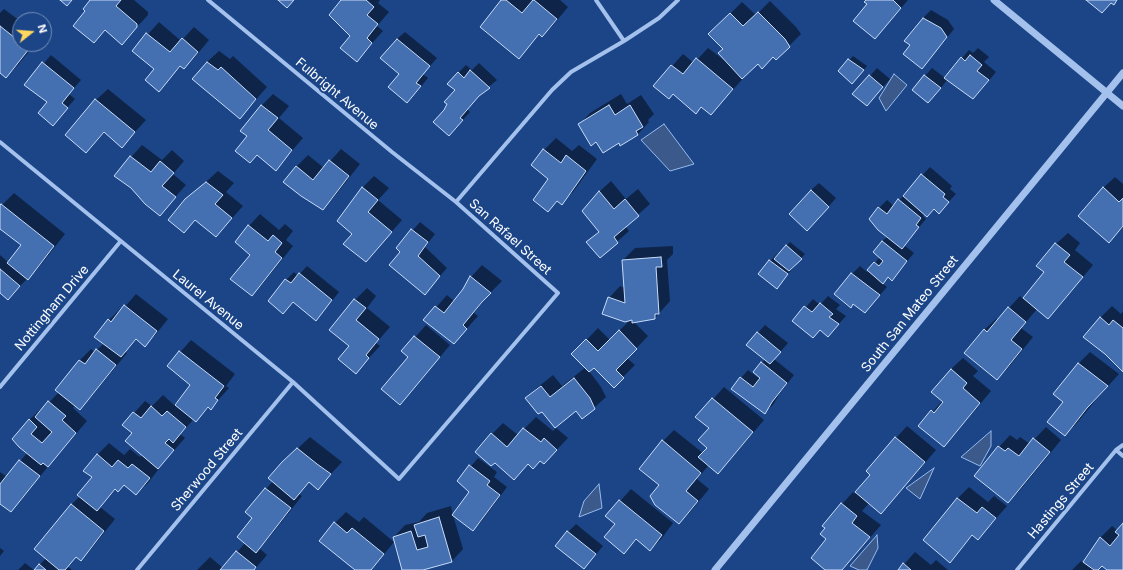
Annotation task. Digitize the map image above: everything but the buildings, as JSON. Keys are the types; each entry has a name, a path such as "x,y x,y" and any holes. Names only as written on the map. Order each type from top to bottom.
{"street":[{"name":"Fulbright Avenue","path":"208,0 392,152 456,202"},
{"path":"596,0 624,40"},
{"name":"San Rafael Street","path":"399,478 558,294 456,202 552,90 571,72 659,18 678,0"},
{"path":"994,0 1123,106"},
{"name":"South San Mateo Street","path":"715,570 1123,73"},
{"name":"Laurel Avenue","path":"0,142 120,242 293,382 399,478"},
{"name":"Nottingham Drive","path":"0,387 120,242"},
{"name":"Sherwood Street","path":"137,570 293,382"},
{"name":"Hastings Street","path":"1017,570 1116,450 1123,446"},
{"path":"1116,450 1123,456"}],"water":[{"path":"894,74 907,85 886,111 879,98"},
{"path":"664,124 694,164 670,171 641,140"},
{"path":"991,431 991,446 980,466 961,457"},
{"path":"934,468 920,499 906,488"},
{"path":"599,484 602,508 579,517 584,501"},
{"path":"877,535 878,548 867,570 859,570 850,566"}]}
